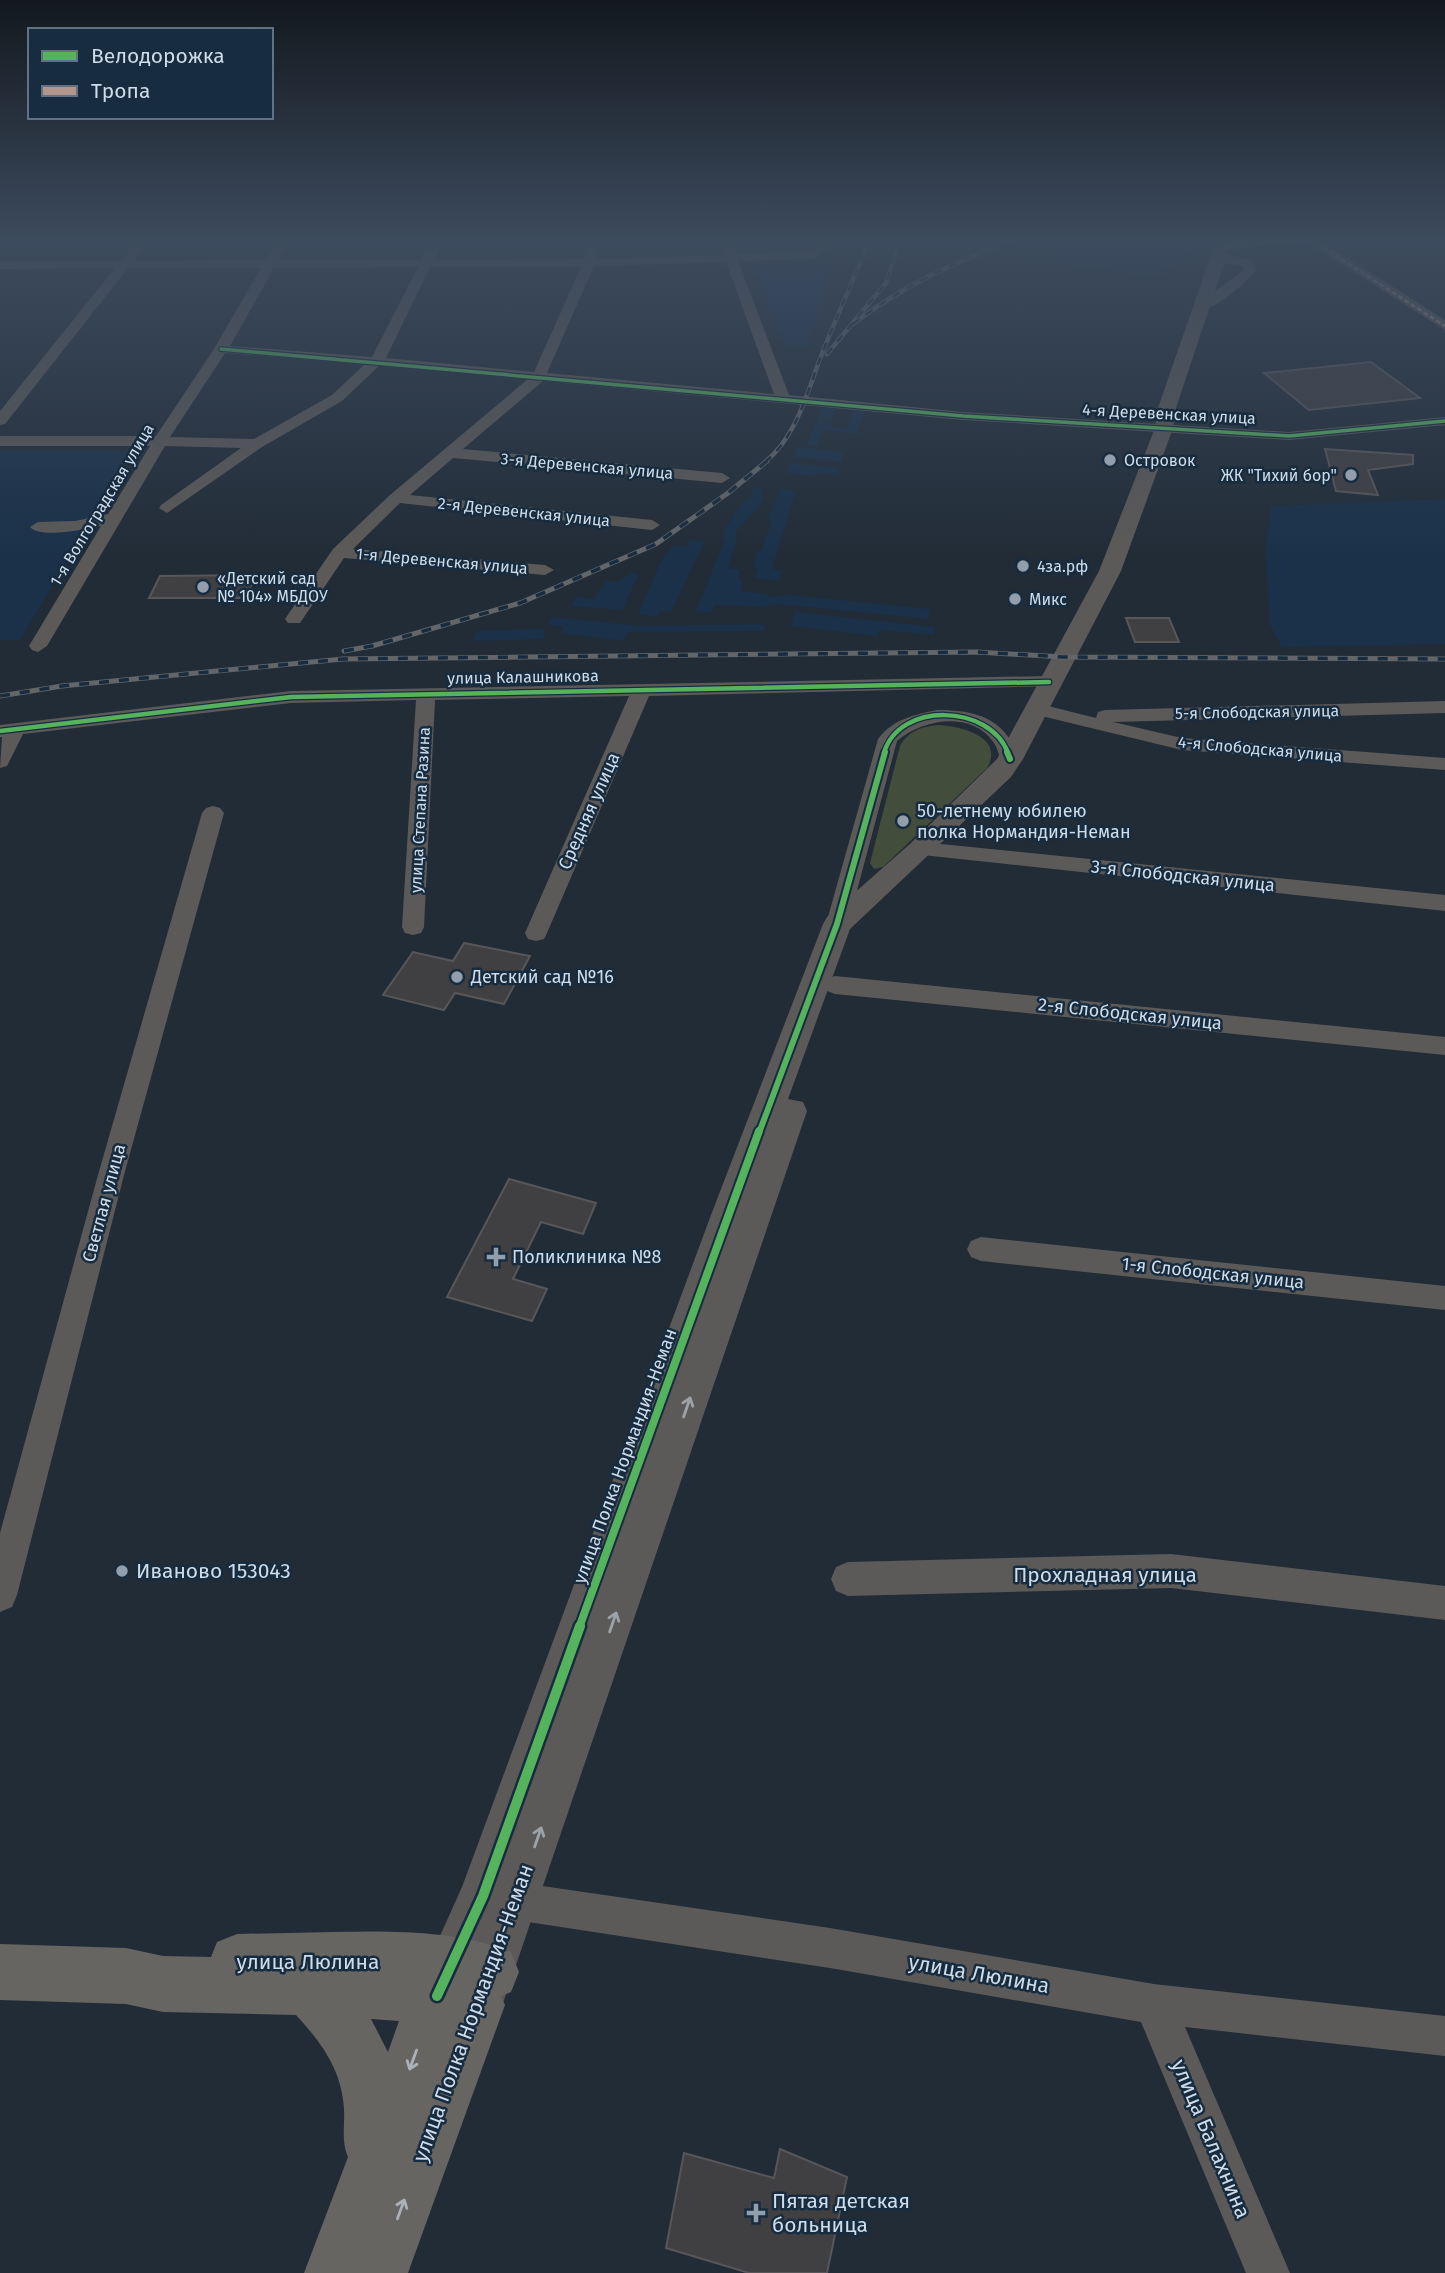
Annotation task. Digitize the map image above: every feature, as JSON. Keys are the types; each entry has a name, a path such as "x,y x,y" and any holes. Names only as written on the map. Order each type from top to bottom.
{"main road":[{"name":"улица Люлина","path":"126,1976 166,1964 315,1960 465,1984"},
{"name":"улица Люлина","path":"0,1972 126,1976 163,1984 307,1987 465,1984"},
{"name":"улица Полка Нормандия-Неман","path":"335,2273 364,2194 465,1984"},
{"name":"улица Полка Нормандия-Неман","path":"377,2273 465,1984"},
{"path":"307,1987 335,2013 356,2046 373,2088 373,2135 364,2194"}],"street":[{"path":"0,421 59,345"},
{"name":"1-я Волгоградская улица","path":"38,646 160,441 223,345"},
{"path":"167,508 257,444 337,398 377,361 385,345"},
{"path":"294,620 339,553 396,498 538,378 553,345"},
{"path":"763,345 784,401"},
{"name":"улица Полка Нормандия-Неман","path":"465,1984 515,1901 825,984 836,924 921,849 1002,771 1010,759 1110,571 1164,428 1167,408 1188,345"},
{"name":"4-я Деревенская улица","path":"221,349 963,416 1289,436 1445,421"},
{"path":"0,441 257,444"},
{"name":"3-я Деревенская улица","path":"451,453 722,478"},
{"name":"2-я Деревенская улица","path":"396,498 652,526"},
{"path":"38,527 75,526 115,518"},
{"name":"1-я Деревенская улица","path":"339,553 545,570"},
{"name":"улица Калашникова","path":"8,730 291,697 1049,682"},
{"name":"Средняя улица","path":"536,933 642,689"},
{"name":"улица Степана Разина","path":"414,927 426,693"},
{"name":"5-я Слободская улица","path":"1069,717 1445,707"},
{"name":"4-я Слободская улица","path":"1036,709 1182,744 1445,764"},
{"path":"836,924 888,738 896,728 910,720 928,716 968,718 986,725 1000,735 1008,747 1010,759"},
{"path":"0,762 8,730"},
{"name":"Светлая улица","path":"0,1595 111,1174 213,813"},
{"name":"3-я Слободская улица","path":"921,849 1445,903"},
{"name":"улица Полка Нормандия-Неман","path":"465,1984 483,1896 728,1215 825,984 860,909 879,885"},
{"name":"2-я Слободская улица","path":"825,984 1445,1045"},
{"name":"1-я Слободская улица","path":"981,1249 1445,1298"},
{"name":"Прохладная улица","path":"848,1579 1171,1571 1445,1603"},
{"name":"улица Люлина","path":"515,1901 830,1948 1154,2004 1445,2036"},
{"name":"улица Балахнина","path":"1154,2004 1268,2273"}],"shaded area":[{"path":"823,408 836,409 830,426 846,428 853,410 865,411 857,434 823,430 817,446 806,445"},
{"path":"798,447 844,452 841,462 793,457"},
{"path":"0,451 132,451 20,640 0,640"},
{"path":"791,463 839,468 836,475 786,473"},
{"path":"753,487 761,488 763,497 759,507 736,531 737,540 728,568 740,570 738,578 743,579 741,591 768,594 768,597 790,595 930,609 929,619 777,604 762,607 715,605 711,613 696,611 725,539 722,538 727,525 741,504 751,496"},
{"path":"781,489 796,491 772,569 782,571 779,581 754,578 758,569 753,567 757,551 761,551 772,520 767,518"},
{"path":"1445,499 1445,644 1282,647 1270,625 1265,550 1271,506"},
{"path":"689,540 705,541 671,612 660,611 657,617 638,614 662,559 674,545 687,546"},
{"path":"631,573 639,574 622,610 571,606 575,597 594,599 599,589 603,589 605,581 618,582"},
{"path":"795,612 935,627 934,635 879,630 877,636 790,626"},
{"path":"551,617 642,626 764,624 765,631 628,632 624,641 561,633 563,627 548,625"},
{"path":"545,629 543,639 473,641 477,631"}],"green space":[{"path":"938,725 968,731 985,741 990,748 991,757 987,768 883,867 874,869 870,863 900,746 916,731"}],"building":[{"path":"1371,362 1420,398 1309,410 1264,373"},
{"name":"ЖК \"Тихий бор\"","path":"1325,449 1413,455 1413,464 1368,470 1378,495 1336,491"},
{"name":"«Детский сад № 104» МБДОУ","path":"255,575 246,598 149,598 160,576"},
{"path":"1126,618 1169,618 1179,642 1135,642"},
{"name":"Детский сад №16","path":"464,943 530,956 504,1004 455,993 444,1010 383,995 413,952 453,961"},
{"name":"Поликлиника №8","path":"509,1179 596,1203 583,1234 541,1222 513,1279 547,1289 532,1321 447,1297"},
{"name":"Пятая детская больница","path":"780,2149 847,2177 827,2273 749,2273 666,2248 684,2153 774,2178"}],"railway":[{"path":"765,462 784,442 798,417 825,345"},
{"path":"827,354 834,345"},
{"path":"344,651 372,646 520,603 656,544 728,493 767,461"},
{"path":"0,696 62,686 343,659 977,652 1063,657 1445,659"}],"cycle path":[{"path":"221,349 963,416 1289,436 1445,421"},
{"path":"0,731 291,697 1049,682"},
{"path":"437,1996 483,1896 728,1215 837,924 888,739 901,727 918,720 957,716 976,720 992,729 1004,742 1010,759"}],"place":[{"name":"Островок","path":"1110,460"},
{"name":"ЖК \"Тихий бор\"","path":"1351,475"},
{"name":"4за.рф","path":"1023,566"},
{"name":"«Детский сад № 104» МБДОУ","path":"203,587"},
{"name":"Микс","path":"1015,599"},
{"name":"50-летнему юбилею полка Нормандия-Неман","path":"903,821"},
{"name":"Детский сад №16","path":"457,977"},
{"name":"Поликлиника №8","path":"496,1257"},
{"name":"Иваново 153043","path":"122,1571"},
{"name":"Пятая детская больница","path":"756,2213"}]}
